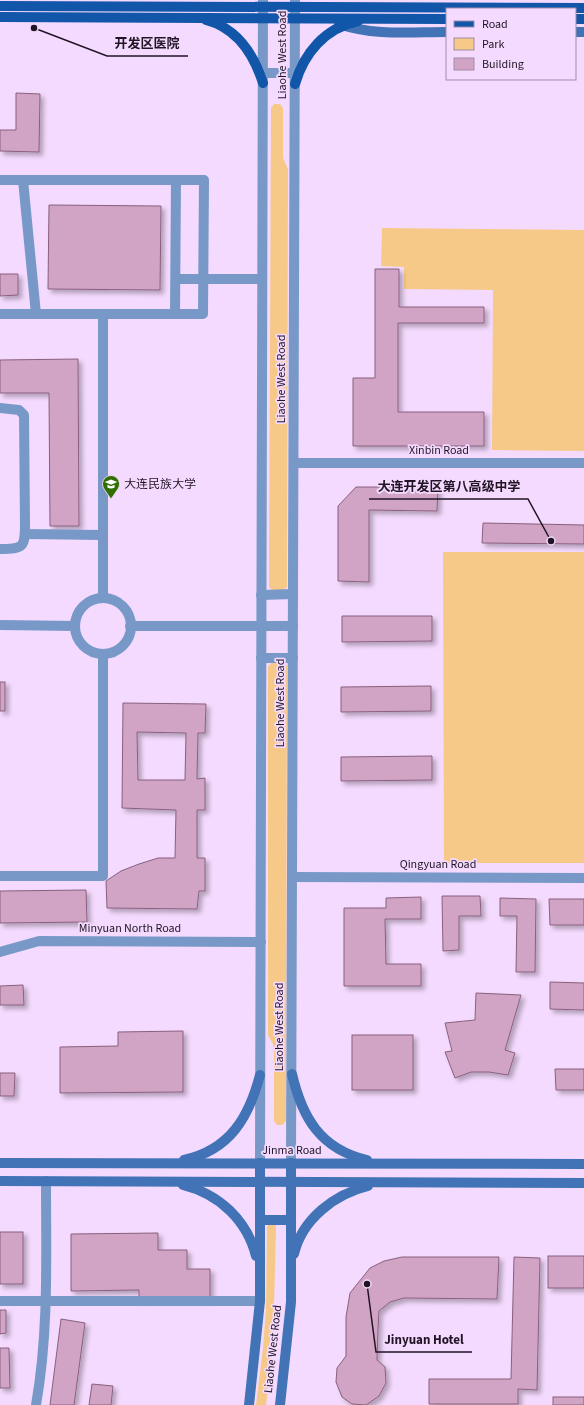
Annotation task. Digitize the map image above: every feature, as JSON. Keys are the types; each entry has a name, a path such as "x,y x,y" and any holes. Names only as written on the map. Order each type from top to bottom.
{"main road":[{"path":"193,7 212,0"},
{"path":"348,0 372,7"},
{"path":"0,6 193,7 295,4 372,7 584,8"},
{"path":"0,17 446,19"},
{"path":"194,18 219,25 240,40 250,53 263,78"},
{"path":"322,18 344,26 376,32 446,32"},
{"path":"295,84 300,68 308,54 318,42 334,30 373,18"},
{"path":"292,1074 297,1096 305,1114 319,1134 336,1148 358,1158 385,1164"},
{"path":"166,1163 192,1158 214,1148 231,1135 244,1118 251,1104 260,1075"},
{"name":"Jinma Road","path":"0,1163 584,1164"},
{"name":"Liaohe West Road","path":"249,1405 260,1301 260,1163"},
{"name":"Liaohe West Road","path":"280,1405 288,1338 291,1270 291,1163"},
{"path":"0,1181 584,1183"},
{"path":"167,1182 192,1187 215,1197 231,1211 244,1227 254,1246 260,1270"},
{"path":"291,1270 296,1247 304,1230 318,1212 336,1199 357,1189 385,1182"},
{"path":"260,1220 291,1220"}],"street":[{"name":"Liaohe West Road","path":"260,1163 263,4"},
{"name":"Liaohe West Road","path":"291,1163 295,4"},
{"path":"263,78 295,73"},
{"path":"0,180 204,180 203,314 0,314"},
{"path":"23,180 36,314"},
{"path":"176,180 176,314"},
{"path":"176,279 262,279"},
{"path":"103,314 103,598"},
{"path":"0,408 19,410 24,415 25,534 25,542 20,548 0,549"},
{"name":"Xinbin Road","path":"294,463 584,463"},
{"path":"25,534 103,534"},
{"path":"262,594 293,594"},
{"path":"103,598 112,599 121,604 127,612 130,626 127,640 121,647 112,652 103,654 86,648 76,634 75,626 76,617 86,603 103,598"},
{"path":"0,625 75,626"},
{"path":"130,626 293,626"},
{"path":"0,876 103,876 103,654"},
{"path":"261,658 293,658"},
{"name":"Qingyuan Road","path":"292,877 584,878"},
{"name":"Minyuan North Road","path":"0,952 39,941 261,942"},
{"path":"36,1405 40,1381 46,1301 46,1181"},
{"path":"0,1301 260,1301"}],"green space":[{"path":"274,104 280,104 283,108 283,158 288,169 287,587 281,592 274,592 269,587 271,108"},
{"path":"382,228 584,230 584,451 492,450 493,290 404,289 404,267 381,266"},
{"path":"443,552 584,552 584,863 444,863"},
{"path":"274,660 281,660 287,666 286,1121 282,1125 277,1125 274,1121 274,1053 273,1044 268,1035 268,667"},
{"path":"269,1223 274,1223 276,1226 273,1348 266,1405 256,1405 266,1309 267,1227"}],"building":[{"path":"16,93 40,94 39,152 0,151 0,130 16,130"},
{"path":"49,205 161,206 160,290 48,289"},
{"path":"375,269 399,269 399,307 484,307 484,323 398,323 398,412 484,412 484,446 353,446 353,378 375,378"},
{"path":"0,274 18,274 18,295 0,296"},
{"path":"78,359 79,526 50,526 49,393 0,393 0,360"},
{"path":"356,487 438,487 437,511 369,510 369,582 338,581 338,506"},
{"path":"483,523 584,525 584,544 482,543"},
{"path":"342,616 432,616 432,641 342,642"},
{"path":"0,682 5,682 5,711 0,711"},
{"path":"431,686 431,711 341,712 341,687"},
{"path":"123,703 206,704 205,733 198,733 197,779 205,778 205,810 197,810 197,858 205,858 205,891 199,891 197,909 107,908 106,881 121,871 139,864 158,858 175,858 176,810 122,808","holes":["137,732 186,733 185,780 138,780"]},
{"path":"432,756 432,780 341,781 341,757"},
{"path":"86,890 87,922 0,923 0,891"},
{"path":"442,896 480,896 481,916 459,916 459,950 443,951"},
{"path":"421,897 421,919 385,919 386,964 421,964 421,986 344,986 344,908 386,908 386,898"},
{"path":"500,898 536,899 535,972 516,972 517,916 500,916"},
{"path":"549,899 584,899 584,925 550,925"},
{"path":"550,982 584,983 584,1010 550,1009"},
{"path":"23,985 24,1005 0,1005 0,986"},
{"path":"476,993 521,995 505,1050 515,1053 508,1075 489,1072 471,1072 455,1078 445,1052 452,1051 445,1023 475,1020"},
{"path":"183,1031 183,1092 60,1093 60,1047 118,1046 118,1032"},
{"path":"352,1035 413,1035 413,1090 352,1090"},
{"path":"555,1069 584,1069 584,1090 556,1090"},
{"path":"0,1073 15,1073 14,1096 0,1096"},
{"path":"0,1232 23,1232 23,1284 0,1284"},
{"path":"158,1233 158,1250 187,1250 187,1269 210,1269 210,1298 139,1299 139,1290 71,1291 71,1234"},
{"path":"548,1256 584,1256 584,1288 548,1288"},
{"path":"402,1257 499,1257 497,1299 404,1298 390,1302 379,1311 378,1329 377,1360 385,1367 386,1383 379,1396 366,1405 352,1404 342,1397 336,1382 337,1368 346,1356 346,1317 350,1293 370,1268 384,1261"},
{"path":"514,1257 540,1258 537,1390 518,1389 518,1404 429,1404 429,1379 511,1379"},
{"path":"0,1310 6,1310 6,1333 0,1334"},
{"path":"61,1319 85,1323 74,1405 50,1405"},
{"path":"0,1348 9,1348 10,1388 0,1388"},
{"path":"92,1384 113,1386 111,1405 89,1405"},
{"path":"553,1397 584,1397 584,1405 553,1405"}],"place":[{"name":"开发区医院","path":"34,28"},
{"name":"大连民族大学","path":"111,499"},
{"name":"大连开发区第八高级中学","path":"551,541"},
{"name":"Jinyuan Hotel","path":"367,1284"}]}
